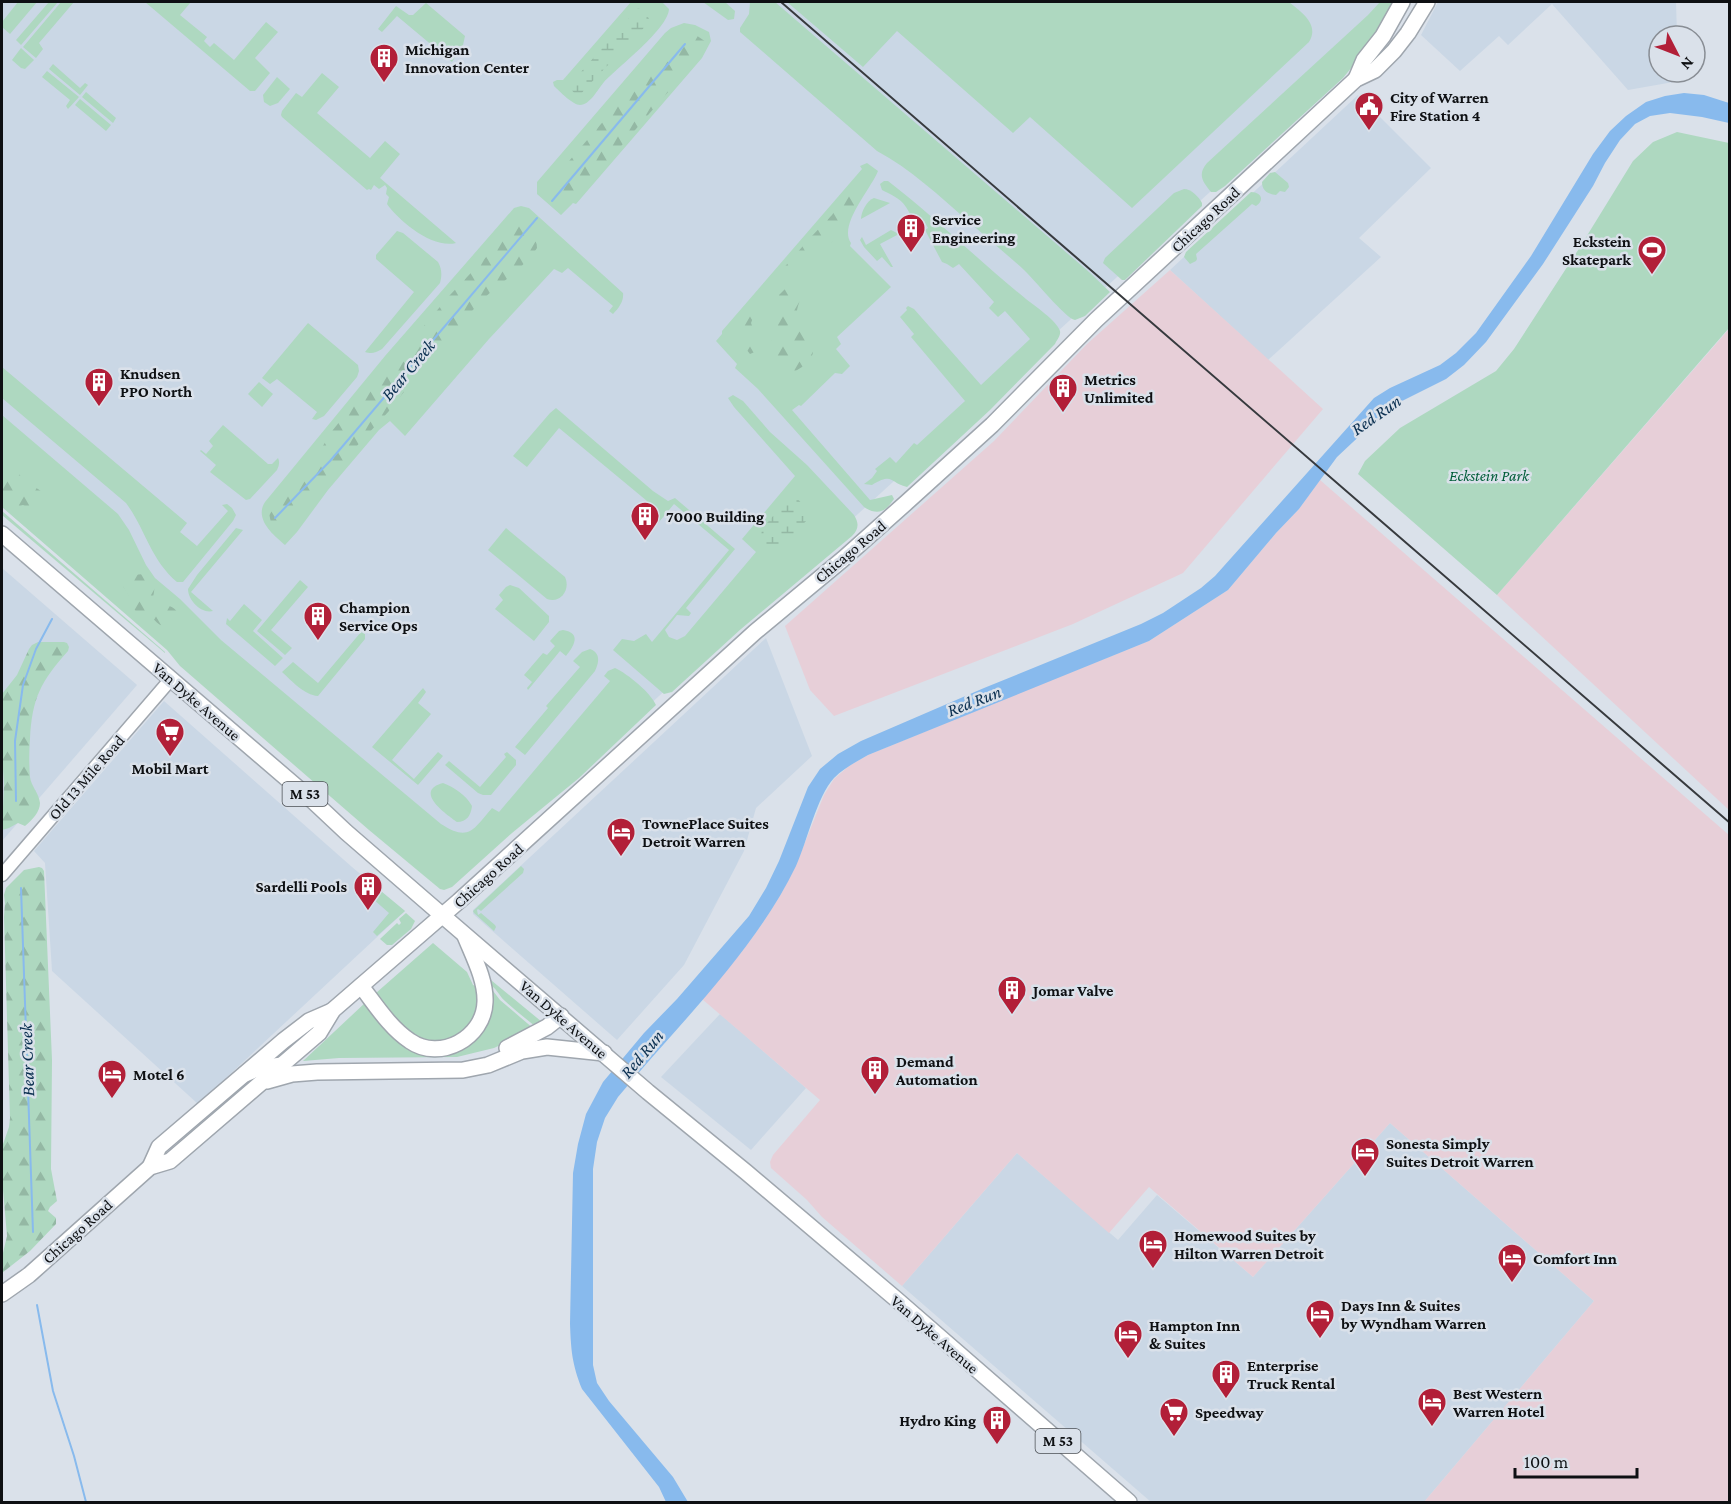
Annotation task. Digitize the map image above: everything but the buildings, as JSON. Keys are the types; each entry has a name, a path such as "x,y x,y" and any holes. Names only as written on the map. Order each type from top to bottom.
{"main road":[{"name":"Chicago Road","path":"1356,79 1364,60 1383,36 1402,2"},
{"name":"Chicago Road","path":"2,1294 29,1275 150,1167 159,1147 309,1021 333,1010 361,986 442,916 755,632 875,531 993,424 1096,320 1356,79 1375,70 1408,33 1427,2"},
{"name":"Van Dyke Avenue","path":"2,534 442,916 896,1299 1129,1503"},
{"path":"361,986 396,1029 409,1041 430,1048 449,1047 459,1043 473,1032 479,1023 485,1004 481,979 464,933"},
{"name":"Chicago Road","path":"150,1167 170,1161 283,1065 319,1033 333,1010"},
{"path":"245,1074 259,1068 283,1065 438,1064 470,1061 504,1050 538,1032 561,1016"},
{"path":"260,1084 292,1074 317,1072 463,1070 488,1065 522,1051 547,1047 604,1053"}],"street":[{"name":"Old 13 Mile Road","path":"2,875 171,679"}],"shaded area":[{"path":"2,2 1394,2 1363,52 565,782 445,886 2,507"},
{"path":"1438,2 1676,2 1677,24 1647,24 1647,84 1662,84 1628,90 1552,4 1508,45 1499,36 1460,71 1421,35"},
{"path":"1358,95 1431,168 1359,238 1381,257 1268,360 1170,270"},
{"path":"1170,270 1323,409 1183,573 1073,624 834,716 810,690 785,626 994,441 1087,344"},
{"path":"1729,329 1729,810 1497,595"},
{"path":"1320,480 1729,835 1729,1502 1424,1502 1594,1301 1390,1123 1253,1277 1149,1187 1109,1233 1017,1153 902,1286 822,1217 807,1200 771,1168 770,1162 773,1155 820,1100 702,999 740,954 781,894 796,865 824,795 834,779 849,766 868,755 1149,641 1228,590 1299,509"},
{"path":"2,568 137,685 2,841"},
{"path":"766,638 812,756 756,808 744,851 684,965 617,1040 473,914 473,910"},
{"path":"164,701 405,911 198,1104 52,971 45,863 34,851"},
{"path":"720,1014 806,1088 751,1150 661,1077"},
{"path":"1390,1123 1594,1301 1424,1502 1151,1502 902,1286 1017,1153 1118,1240 1157,1195 1253,1277"}],"green space":[{"path":"18,2 37,2 10,34 2,27 2,22"},
{"path":"49,2 58,2 21,45 16,40"},
{"path":"61,2 74,2 39,43 43,49 36,58 23,47"},
{"path":"145,2 191,2 180,15 207,37 204,41 210,47 214,43 234,60 266,22 278,32 255,58 270,73 255,91 250,91"},
{"path":"631,2 662,2 669,9 652,37 604,82 590,100 580,105 574,103 554,86 553,82 563,80"},
{"path":"703,2 725,2 735,11 734,19 728,20"},
{"path":"750,2 775,2 1110,292 1085,316 1075,320 1070,318 1023,269 913,174 877,151 740,32 749,14"},
{"path":"787,2 1289,2 1308,19 1312,36 1309,42 1132,208 1030,117 1013,133 897,31 863,67"},
{"path":"1380,2 1395,2 1371,41 1343,78 1225,186 1216,192 1211,192 1202,175 1207,163"},
{"path":"426,3 465,36 463,45 452,62 397,16 382,32 378,29 396,6 409,15 413,15"},
{"path":"638,8 645,11 650,21 580,95 575,94 570,88 572,82"},
{"path":"684,23 695,25 709,32 711,41 702,58 576,204 573,203 561,215 537,194 537,182 665,33"},
{"path":"693,33 706,42 701,54 583,190 572,201 563,201 552,191 563,168 677,36"},
{"path":"21,48 34,60 25,69 12,60"},
{"path":"53,64 80,88 85,83 88,85 80,95 49,69"},
{"path":"47,71 79,97 68,109 66,106 70,100 42,77"},
{"path":"322,73 339,87 317,113 370,158 385,141 400,154 380,178 456,243 437,242 408,226 387,204 389,197 386,194 385,185 379,189 374,185 371,190 367,190 282,117 282,111 296,93 302,97"},
{"path":"277,77 290,89 278,103 270,106 264,102 263,95"},
{"path":"86,92 116,118 113,123 82,97"},
{"path":"80,99 111,125 106,131 75,105"},
{"name":"Eckstein Park","path":"1677,132 1729,143 1729,328 1497,595 1358,474 1365,461 1400,428 1496,371 1514,349 1633,161 1653,142"},
{"path":"867,163 878,171 852,217 848,235 850,246 891,287 837,337 841,344 836,349 850,366 842,374 835,373 801,406 792,410 870,500 892,495 894,499 891,503 884,510 877,512 864,507 758,389 735,368 737,364 716,341 722,331 862,169 860,166"},
{"path":"1275,172 1288,183 1289,187 1285,192 1280,191 1276,195 1266,192 1262,182 1270,173"},
{"path":"888,181 906,195 1045,314 1055,323 1060,333 1055,344 990,410 907,487 888,479 872,485 864,484 872,478 877,471 875,469 890,457 896,463 914,443 917,445 965,401 911,337 914,334 900,317 907,310 906,308 908,306 914,309 981,385 1030,339 1005,311 998,317 989,308 994,302 959,264 953,268 942,262 925,230 928,228 924,221 908,229 912,218 909,212 900,200 882,190 880,184"},
{"path":"1184,189 1197,196 1202,206 1125,280 1122,280 1103,263 1105,258 1174,193"},
{"path":"852,191 858,191 858,197 845,227 830,244 809,249 780,285 757,307 751,323 757,339 757,351 750,354 742,344 742,338 744,321 752,304 832,215 844,197"},
{"path":"1251,192 1261,197 1259,204 1256,206 1252,204 1196,254 1196,261 1190,264 1184,257 1186,252"},
{"path":"874,198 890,203 861,219 865,207"},
{"path":"521,206 529,208 623,293 619,307 613,314 609,311 613,306 568,268 562,273 554,269 489,339 405,436 390,421 379,430 285,545 270,531 263,520 262,508 265,502 385,356 514,208"},
{"path":"520,223 530,228 536,237 537,248 533,254 517,271 480,302 428,361 389,411 322,484 295,520 280,527 271,523 269,513 272,505 312,464 332,431 363,393 486,257 509,227"},
{"path":"891,230 899,234 880,244 893,267 882,257 877,261 860,240 862,237 866,245"},
{"path":"397,231 403,233 438,262 441,272 440,283 382,349 373,353 365,352 414,292 376,259 376,255"},
{"path":"788,286 798,292 800,301 796,321 781,327 772,316 780,305 779,295"},
{"path":"308,323 358,365 359,371 357,377 324,416 316,420 312,419 317,412 277,379 270,384 262,378"},
{"path":"794,328 802,331 810,341 813,352 809,360 794,372 770,355 768,345"},
{"path":"2,367 187,523 180,532 197,546 228,511 222,505 227,504 232,508 236,515 233,521 183,582 177,582 160,564 126,503 2,398"},
{"path":"259,382 273,394 262,407 248,394"},
{"path":"733,395 743,401 770,432 807,465 854,515 857,528 852,536 741,629 672,692 664,694 613,650 622,639 634,641 646,634 652,642 729,550 674,504 649,534 632,520 647,501 559,428 527,467 513,456 556,408 653,491 668,501 675,498 735,549 686,608 691,613 689,616 677,615 665,630 669,637 677,640 685,636 756,552 742,539 795,476 734,407 728,398"},
{"path":"2,415 118,514 155,578 180,599 221,640 441,824 450,829 464,833 470,831 492,808 499,812 610,681 604,676 608,671 615,668 626,675 644,690 656,705 579,778 512,833 452,887 440,889 180,666 167,650 2,507"},
{"path":"223,425 268,464 272,464 278,458 279,460 277,470 250,499 246,500 210,472 216,465 200,451 206,454 213,446 209,441"},
{"path":"2,465 14,469 45,495 47,503 44,508 36,511 23,505 18,507 8,503 2,497"},
{"path":"791,495 794,495 810,513 810,517 779,549 766,550 761,539 762,529"},
{"path":"2,511 165,652 165,653 2,515"},
{"path":"236,528 243,530 191,592 213,611 204,611 190,598 188,589"},
{"path":"506,528 565,577 567,587 560,598 547,599 488,550"},
{"path":"144,574 153,584 153,597 173,608 179,615 169,628 159,624 147,613 135,610 123,586 122,580 133,575"},
{"path":"300,580 308,587 271,630 292,648 285,655 257,631"},
{"path":"510,585 519,588 549,616 549,622 534,641 495,609 503,600 499,595"},
{"path":"244,604 262,620 253,631 283,658 275,666 226,624 227,618 230,621"},
{"path":"563,630 573,634 575,640 572,648 566,656 560,651 528,690 532,682 524,675 543,653 547,655 555,646 550,641 559,631"},
{"path":"361,632 365,634 365,639 318,696 303,690 282,672 293,662 318,683"},
{"path":"38,642 64,642 69,647 45,681 33,712 29,749 30,777 40,806 35,816 25,826 18,823 2,830 4,784 2,694 17,675 29,649"},
{"path":"590,649 597,656 595,671 525,755 515,747 580,667 573,661 582,652"},
{"path":"423,688 426,692 418,703 431,714 392,760 414,779 438,752 443,756 418,785 372,747"},
{"path":"507,752 516,760 516,765 491,795 478,793 445,765 449,761 480,787 506,757 504,754"},
{"path":"443,783 459,792 472,806 469,815 463,821 457,822 431,797 431,791"},
{"path":"521,866 524,869 523,873 481,911 477,910 478,915 481,913 495,925 494,931 473,911"},
{"path":"39,867 44,871 52,1060 51,1169 57,1201 48,1211 56,1218 56,1224 30,1251 2,1273 2,1257 7,1236 2,1147 10,1118 4,895 6,888 24,870"},
{"path":"376,887 405,911 377,936 373,932 389,913 373,899 377,895 374,890"},
{"path":"406,913 415,921 411,929 392,945 387,945 380,939 397,923 399,925 401,923 399,919"},
{"path":"433,943 467,972 473,985 478,987 479,998 477,1012 466,1029 458,1035 438,1042 411,1035 395,1021 377,999 376,993"},
{"path":"486,976 542,1022 536,1027 524,1018 493,987 487,984"},
{"path":"490,987 500,1000 534,1029 494,1048 457,1057 339,1058 303,1061 366,1002 395,1033 461,1048"}],"water":[{"name":"Red Run","path":"1684,93 1704,95 1729,103 1729,123 1670,113 1650,116 1635,124 1620,140 1543,264 1486,342 1464,365 1446,379 1398,403 1384,413 1337,457 1299,509 1228,590 1149,641 868,755 842,771 828,786 817,807 796,866 759,928 714,986 618,1097 605,1118 597,1142 593,1169 593,1365 597,1383 609,1401 673,1477 688,1502 666,1502 659,1487 582,1389 574,1364 570,1324 573,1173 578,1144 586,1114 603,1082 749,916 766,888 808,787 820,769 838,754 861,741 1141,624 1163,613 1201,588 1215,576 1374,398 1440,365 1476,333 1531,256 1593,154 1610,131 1646,102"}],"waterway":[{"name":"Bear Creek","path":"552,201 685,44"},
{"name":"Bear Creek","path":"275,518 330,461 537,218"},
{"name":"Bear Creek","path":"16,801 15,741 23,685 36,649 52,619"},
{"name":"Bear Creek","path":"21,888 33,1232"},
{"name":"Bear Creek","path":"37,1305 53,1391 86,1502"}],"railway":[{"path":"781,2 1730,823"}],"place":[{"name":"Michigan Innovation Center","path":"384,84"},
{"name":"City of Warren Fire Station 4","path":"1369,132"},
{"name":"Service Engineering","path":"911,254"},
{"name":"Eckstein Skatepark","path":"1652,276"},
{"name":"Knudsen PPO North","path":"99,408"},
{"name":"Metrics Unlimited","path":"1063,414"},
{"name":"7000 Building","path":"645,542"},
{"name":"Champion Service Ops","path":"318,642"},
{"name":"Mobil Mart","path":"170,758"},
{"name":"TownePlace Suites Detroit Warren","path":"621,858"},
{"name":"Sardelli Pools","path":"368,912"},
{"name":"Jomar Valve","path":"1012,1016"},
{"name":"Demand Automation","path":"875,1096"},
{"name":"Motel 6","path":"112,1100"},
{"name":"Sonesta Simply Suites Detroit Warren","path":"1365,1178"},
{"name":"Homewood Suites by Hilton Warren Detroit","path":"1153,1270"},
{"name":"Comfort Inn","path":"1512,1284"},
{"name":"Days Inn & Suites by Wyndham Warren","path":"1320,1340"},
{"name":"Hampton Inn & Suites","path":"1128,1360"},
{"name":"Enterprise Truck Rental","path":"1226,1400"},
{"name":"Best Western Warren Hotel","path":"1432,1428"},
{"name":"Speedway","path":"1174,1438"},
{"name":"Hydro King","path":"997,1446"}]}
